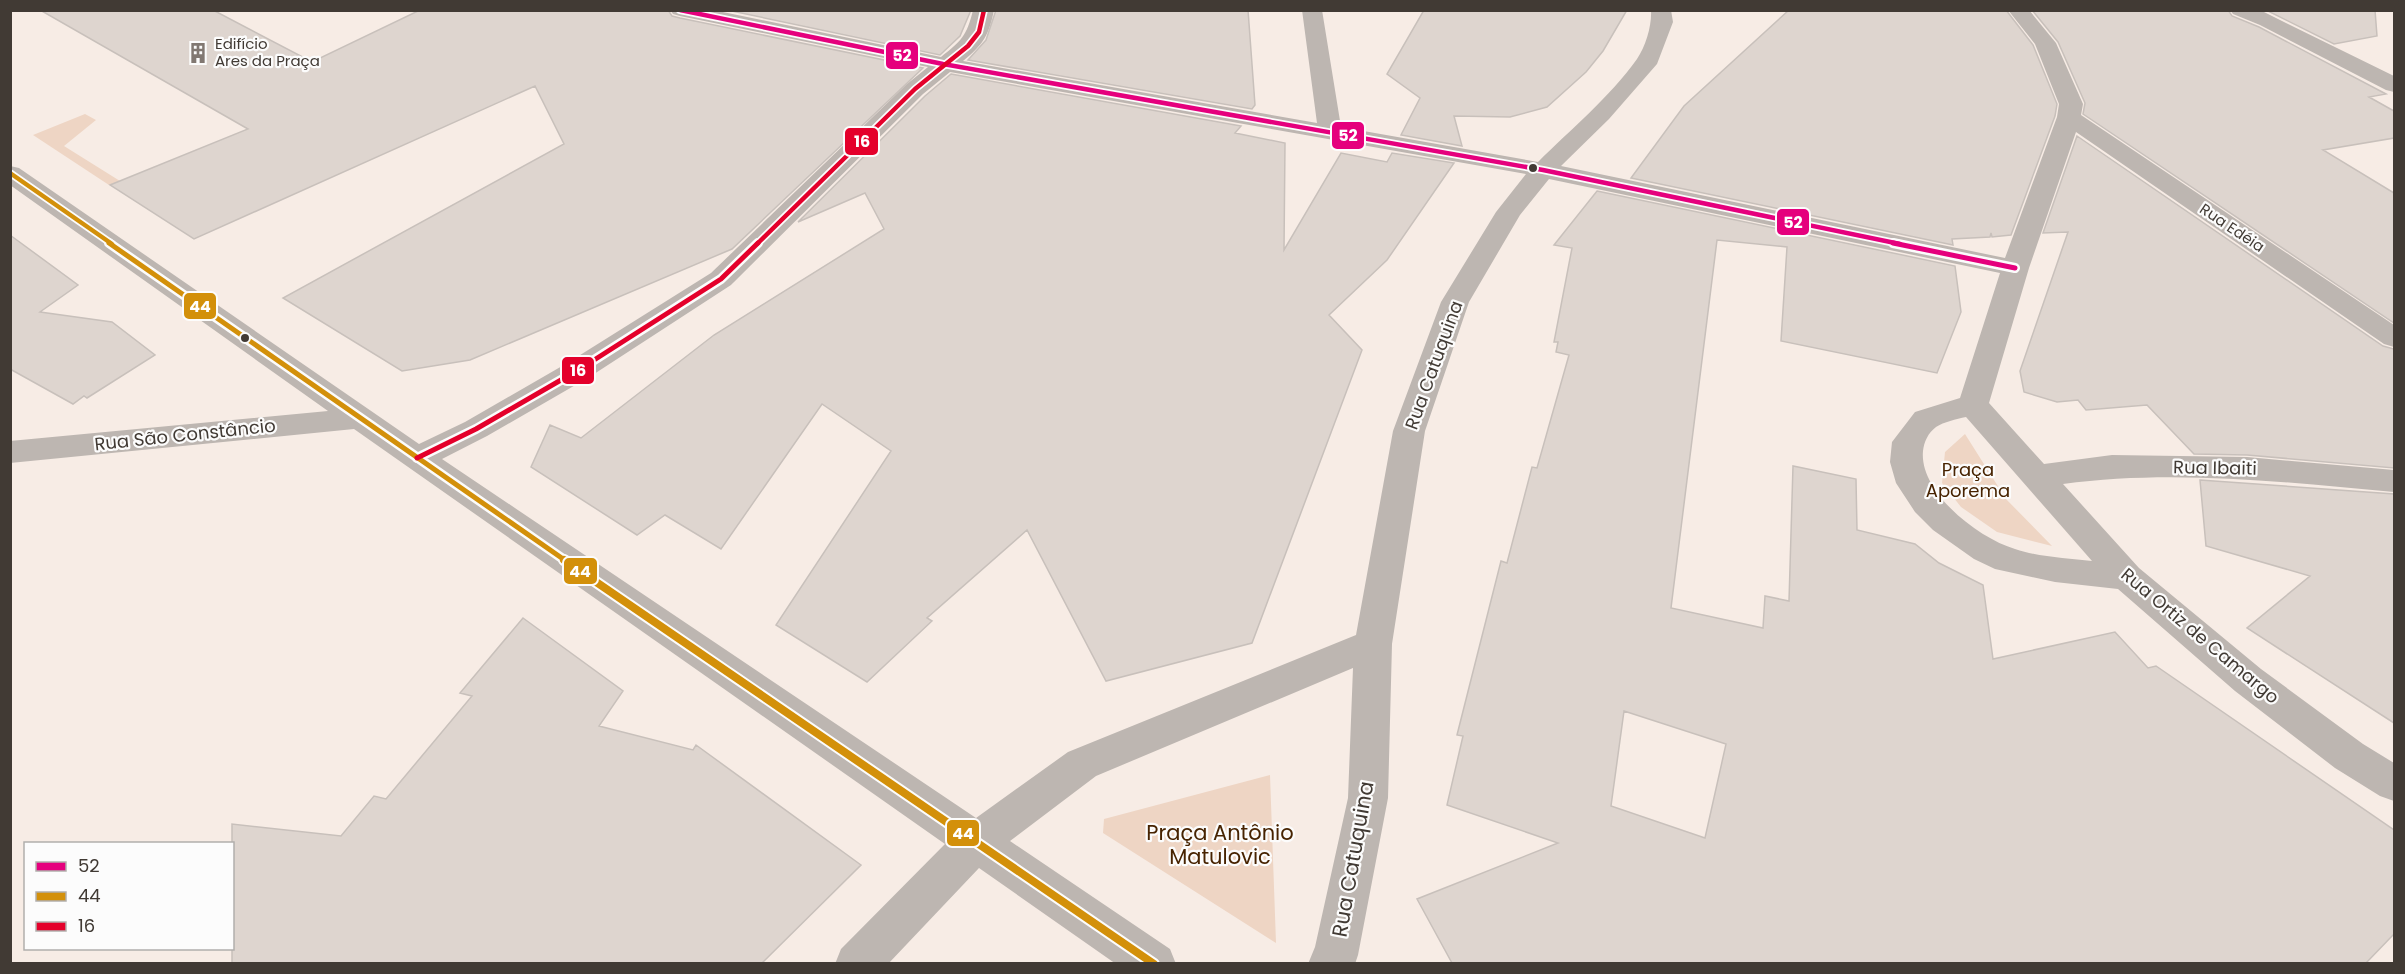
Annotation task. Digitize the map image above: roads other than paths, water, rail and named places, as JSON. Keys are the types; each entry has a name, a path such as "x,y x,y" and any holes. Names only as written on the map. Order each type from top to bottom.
{"street":[{"path":"680,10 943,64 1543,170 2015,268"},
{"path":"417,458 476,429 580,369 721,279 915,89 968,46 979,32 984,10"},
{"path":"1312,10 1330,132"},
{"name":"Rua Catuquina","path":"1330,963 1336,955 1368,798 1373,644 1409,431 1455,302 1509,212 1543,170 1600,114 1649,59 1662,22 1661,10"},
{"path":"2018,10 2045,43 2071,104 2069,117 2015,268 1974,405 1922,421 1908,444 1906,471 1928,507 1962,537 2005,560 2066,572 2127,577"},
{"path":"2240,10 2267,21 2394,85"},
{"name":"Rua Edéia","path":"2069,117 2394,338"},
{"path":"10,173 417,458 1154,963"},
{"name":"Rua Ortiz de Camargo","path":"1974,405 2127,577 2248,680 2349,756 2394,784"},
{"name":"Rua São Constâncio","path":"10,452 360,418"},
{"name":"Rua Ibaiti","path":"2037,476 2112,466 2247,468 2394,481"},
{"path":"857,963 976,842 1083,764 1373,644"}],"place":[{"name":"Edifício Ares da Praça","path":"198,53"}],"park label":[{"name":"Praça Aporema","path":"1968,480"},
{"name":"Praça Antônio Matulovic","path":"1220,845"}]}
